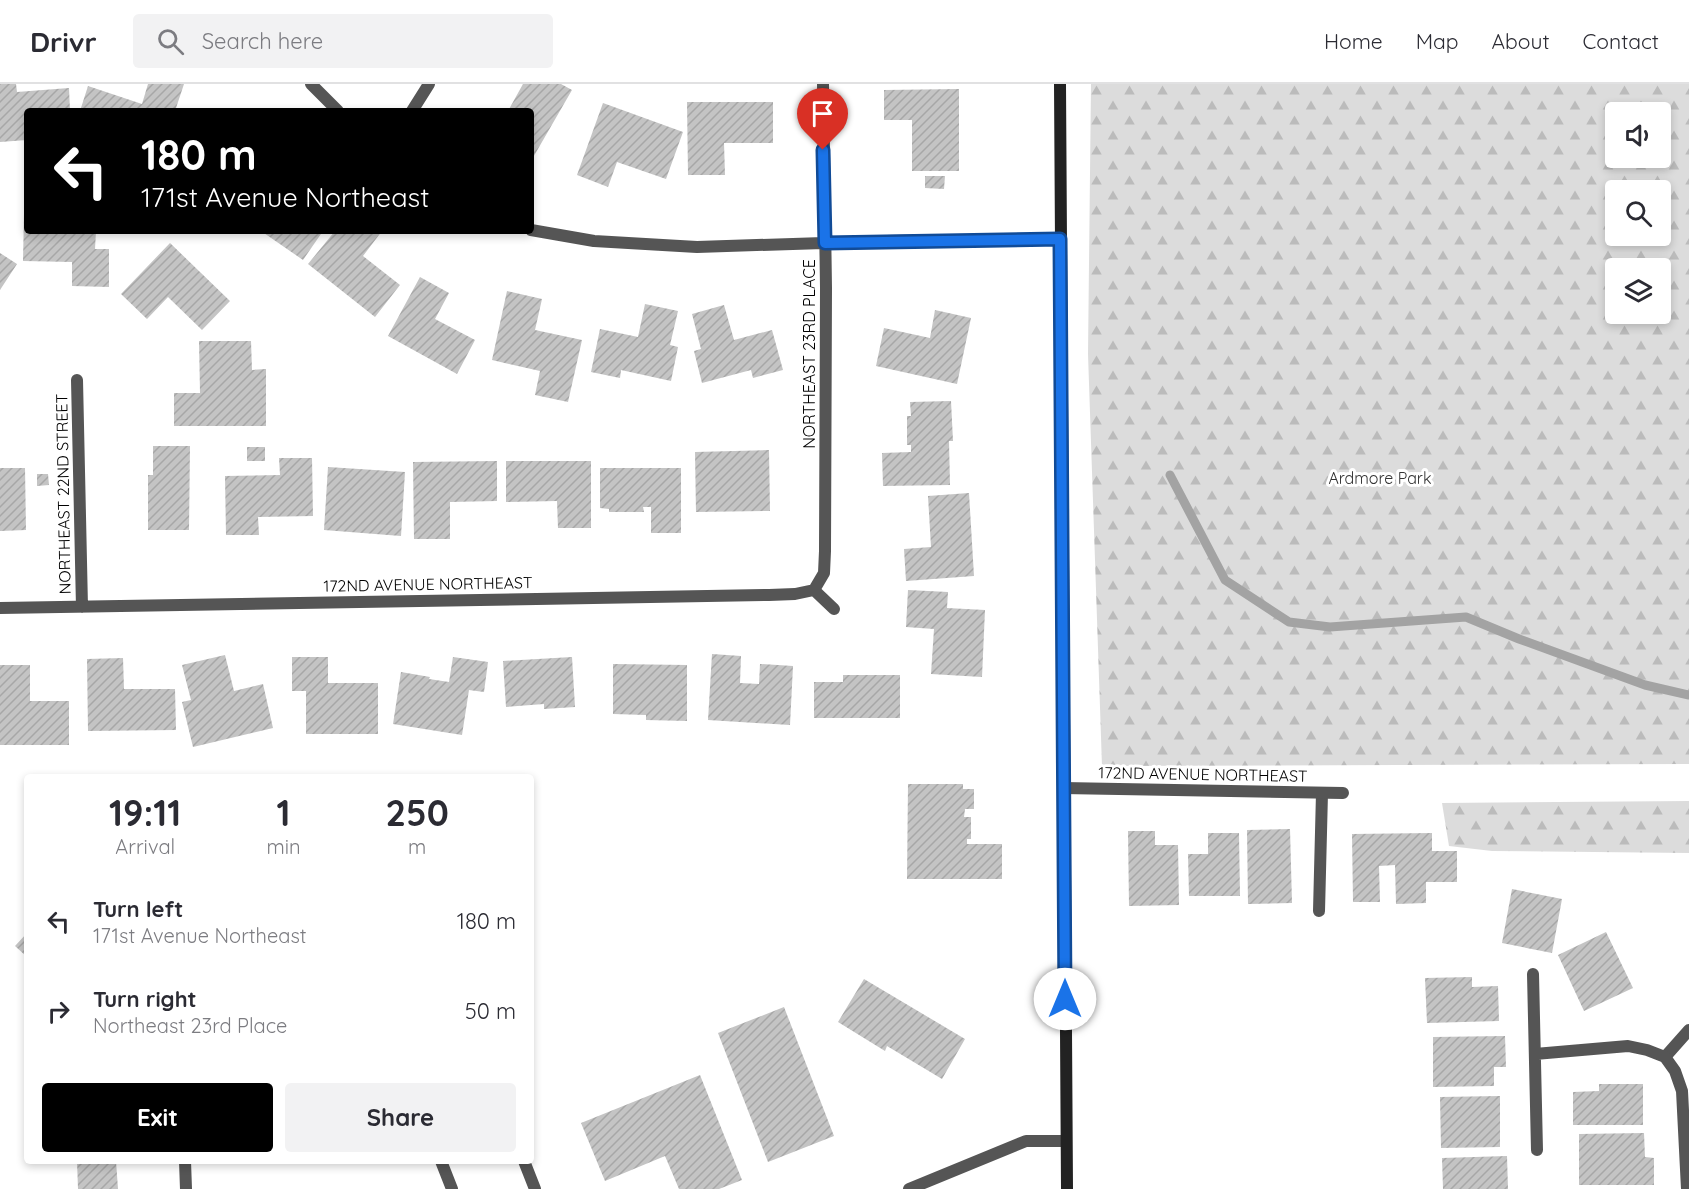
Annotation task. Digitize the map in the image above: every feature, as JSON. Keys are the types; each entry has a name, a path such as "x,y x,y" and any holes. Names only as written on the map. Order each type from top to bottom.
{"main road":[{"path":"1060,84 1066,1189"}],"street":[{"path":"311,84 335,108"},
{"path":"414,108 429,84"},
{"name":"NORTHEAST 23RD PLACE","path":"814,590 824,573 825,551 823,84"},
{"path":"534,231 594,241 697,247 1060,239"},
{"name":"NORTHEAST 22ND STREET","path":"77,380 82,607"},
{"path":"814,590 834,609"},
{"name":"172ND AVENUE NORTHEAST","path":"0,608 758,595 795,594 814,590"},
{"name":"172ND AVENUE NORTHEAST","path":"1063,788 1343,793"},
{"path":"1319,911 1322,793"},
{"path":"1533,974 1537,1150"},
{"path":"1665,1057 1689,1030"},
{"path":"1535,1054 1628,1046 1665,1057 1675,1071 1682,1091 1687,1189"},
{"path":"909,1189 1026,1141 1066,1140"},
{"path":"185,1164 186,1189"},
{"path":"442,1164 452,1189"},
{"path":"525,1164 535,1189"}],"green space":[{"name":"Ardmore Park","path":"1091,84 1689,84 1689,764 1102,766 1088,354"},
{"path":"1689,801 1689,853 1492,851 1449,846 1442,803"}],"building":[{"path":"0,84 16,84 17,92 69,88 70,108 24,108 24,140 0,142"},
{"path":"148,84 184,84 176,108 81,108 88,86 142,104"},
{"path":"523,84 561,84 572,90 534,156 534,108 510,108"},
{"path":"959,89 959,171 912,171 912,120 884,120 884,90"},
{"path":"687,102 773,102 773,143 724,143 725,175 688,175"},
{"path":"603,103 683,132 666,179 617,162 608,187 577,175"},
{"path":"925,176 945,176 944,189 925,188"},
{"path":"24,214 24,234 96,234 95,249 109,249 109,287 72,286 72,262 23,261"},
{"path":"265,234 321,234 303,260"},
{"path":"333,234 380,234 363,256 400,285 375,317 308,264"},
{"path":"170,243 230,301 202,330 168,297 147,319 121,294"},
{"path":"0,253 17,264 0,290"},
{"path":"420,277 449,293 435,319 475,340 457,374 388,336"},
{"path":"507,291 542,299 535,330 582,340 568,402 535,395 540,371 492,360"},
{"path":"645,304 678,311 670,345 678,347 671,381 621,370 620,378 591,372 600,329 638,337"},
{"path":"724,305 734,340 772,330 783,370 753,378 751,370 702,383 694,351 701,349 692,314"},
{"path":"935,310 971,318 957,384 876,366 884,328 930,338"},
{"path":"199,341 251,341 252,370 266,369 266,426 174,426 174,393 200,393"},
{"path":"951,401 953,441 949,441 950,485 883,486 882,453 911,452 911,445 907,445 907,416 911,416 910,402"},
{"path":"153,446 190,446 189,530 148,530 148,475 153,475"},
{"path":"247,447 265,447 265,461 247,461"},
{"path":"769,450 770,511 696,512 695,452"},
{"path":"279,458 312,458 313,516 258,517 259,535 226,535 225,476 280,475"},
{"path":"497,461 497,501 450,502 450,539 414,539 413,462"},
{"path":"506,461 591,461 591,528 558,528 557,501 506,502"},
{"path":"328,467 405,472 401,536 324,530"},
{"path":"0,468 25,468 26,530 0,531"},
{"path":"600,468 681,468 681,533 651,533 651,507 643,507 644,512 609,512 609,509 600,508"},
{"path":"37,474 48,474 49,485 37,486"},
{"path":"969,493 974,576 906,581 904,549 931,547 928,496"},
{"path":"908,590 948,592 947,608 985,610 982,677 931,674 934,629 906,627"},
{"path":"712,654 741,656 740,683 759,684 760,664 793,666 790,725 708,720"},
{"path":"225,655 234,691 263,684 273,728 193,747 182,702 191,700 182,665"},
{"path":"292,657 328,657 328,683 378,683 378,734 306,734 306,691 292,691"},
{"path":"453,657 488,662 484,692 469,690 462,735 393,724 401,672 449,682"},
{"path":"572,657 575,707 544,709 544,704 506,707 503,661"},
{"path":"123,658 124,689 175,689 176,730 88,731 87,659"},
{"path":"613,664 687,665 687,721 646,720 646,715 613,714"},
{"path":"0,665 30,665 30,701 69,701 69,745 0,745"},
{"path":"843,675 900,675 900,718 814,718 814,682 843,682"},
{"path":"908,784 963,784 963,789 974,789 974,809 965,809 964,817 971,817 971,839 967,839 967,844 1002,844 1002,879 907,879"},
{"path":"1290,829 1292,903 1248,904 1247,830"},
{"path":"1128,831 1155,831 1155,845 1178,845 1179,905 1129,906"},
{"path":"1208,833 1239,833 1240,896 1189,896 1188,854 1208,854"},
{"path":"1432,833 1432,851 1457,851 1457,882 1426,882 1426,903 1396,904 1395,865 1379,866 1380,902 1353,902 1352,834"},
{"path":"1512,889 1562,899 1552,953 1502,943"},
{"path":"1606,932 1633,988 1584,1011 1558,955"},
{"path":"24,936 24,954 15,946"},
{"path":"1472,977 1472,987 1498,986 1499,1021 1427,1023 1425,978"},
{"path":"864,979 965,1039 942,1079 887,1046 885,1051 838,1022"},
{"path":"784,1007 834,1136 768,1162 718,1033"},
{"path":"1505,1036 1506,1067 1494,1067 1494,1086 1433,1087 1433,1037"},
{"path":"700,1075 742,1180 719,1189 679,1189 665,1156 605,1181 581,1123"},
{"path":"1599,1084 1643,1084 1643,1125 1573,1125 1573,1092 1599,1091"},
{"path":"1500,1096 1500,1147 1441,1148 1440,1097"},
{"path":"1644,1133 1645,1157 1654,1158 1654,1185 1579,1185 1579,1134"},
{"path":"1507,1156 1508,1189 1443,1189 1442,1158"},
{"path":"77,1164 116,1164 118,1189 78,1189"}],"waterway":[{"path":"1170,475 1225,580 1289,622 1330,627 1466,617 1645,685 1689,695"}],"route":[{"path":"823,150 825,243 1060,239 1065,999"}]}
